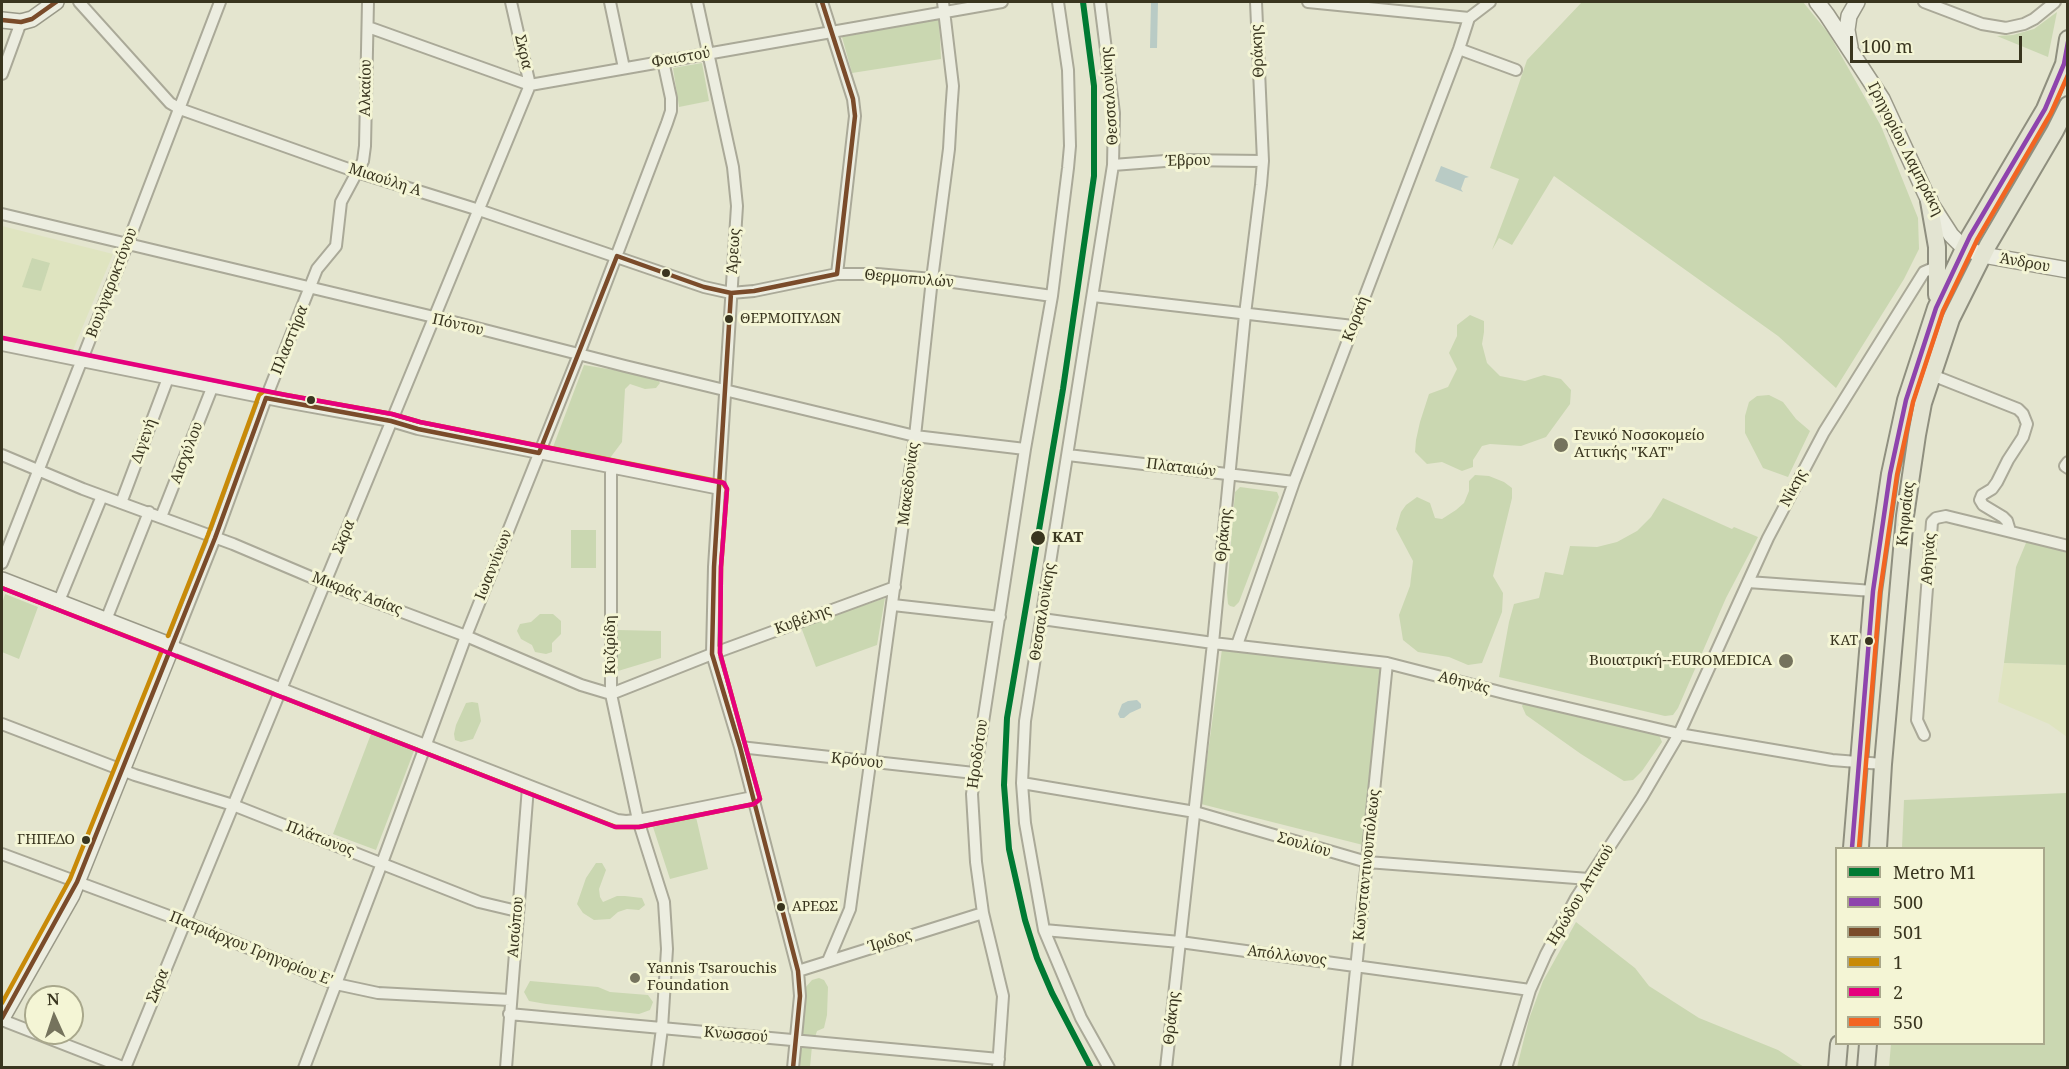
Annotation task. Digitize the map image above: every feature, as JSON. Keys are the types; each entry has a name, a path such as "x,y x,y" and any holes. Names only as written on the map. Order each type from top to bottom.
{"main road":[{"name":"Κηφισίας","path":"1852,847 1873,591 1890,474 1906,400 1936,308 1964,248 2045,109 2064,64 2067,39"},
{"name":"Κηφισίας","path":"1878,847 1882,765 1909,483 1923,403 1951,319 1983,255 2067,105"},
{"path":"1929,201 1937,247 1936,308"},
{"path":"1837,1068 1839,1045"},
{"path":"1866,1068 1868,1045"}],"street":[{"path":"2,20 21,22 32,19 56,2"},
{"name":"Μιαούλη Α","path":"79,2 170,104 180,109 357,172 479,210 704,287 731,293"},
{"name":"Βουλγαροκτόνου","path":"2,563 220,2"},
{"name":"Αλκαίου","path":"357,172 363,161 365,146 368,2"},
{"name":"Σκρα","path":"125,1067 530,85 512,2"},
{"path":"610,2 624,68"},
{"name":"Άρεως","path":"697,2 736,185 737,206 714,567 712,654 740,747 798,971 800,996 793,1068"},
{"path":"822,2 853,99 855,123 837,274"},
{"name":"Φαιστού","path":"368,27 530,85 833,31 943,7 1002,2"},
{"path":"915,436 1025,449 1052,296 1070,146 1068,70 1058,2"},
{"name":"Θεσσαλονίκης","path":"1100,2 1114,113 1113,165 1025,721 1022,783 1025,823 1044,930 1081,1018 1109,1068"},
{"name":"Θράκης","path":"1167,1068 1263,161 1256,2"},
{"path":"1308,2 1469,18 1490,2"},
{"name":"Γρηγορίου Λαμπράκη","path":"1816,2 1882,99 1929,201 1951,235 1964,248 1983,255"},
{"path":"1851,51 1849,16 1857,2"},
{"path":"1924,2 1982,24 2006,28 2034,19 2055,2"},
{"name":"Μακεδονίας","path":"828,961 850,909 872,763 915,436 949,149 952,86 943,7"},
{"name":"Κοραή","path":"1237,645 1294,482 1469,18"},
{"path":"2,74 21,22"},
{"path":"1459,49 1516,70"},
{"name":"Ιωαννίνων","path":"304,1068 466,636 579,354 671,111 671,98 663,61"},
{"name":"Έβρου","path":"1113,165 1195,159 1263,161"},
{"name":"Πλαστήρα","path":"172,646 216,538 266,398 317,269 336,246 341,202 357,172"},
{"name":"Πόντου","path":"2,214 434,317 915,436"},
{"name":"Άνδρου","path":"1983,255 2067,270"},
{"name":"Νίκης","path":"1679,734 1782,510 1824,432 1924,272 1931,269 1938,275"},
{"name":"Θερμοπυλών","path":"731,293 754,291 837,274 877,274 932,279 1052,296"},
{"path":"1093,296 1353,326"},
{"path":"2,345 212,388 392,421 418,429 720,489"},
{"path":"1932,375 2018,409 2024,414 2026,424 2023,437 1997,482 1992,489 1982,495 1980,500 1983,505 2007,521 2010,531"},
{"name":"Διγενή","path":"121,503 168,378"},
{"name":"Αισχύλου","path":"161,518 212,388"},
{"name":"Ηροδότου","path":"998,1063 1003,996 983,913 972,812 974,773 1025,449"},
{"name":"Μικράς Ασίας","path":"2,455 611,694"},
{"name":"Πλαταιών","path":"1068,455 1294,482"},
{"name":"Κυζιρίδη","path":"611,468 611,694 638,819 664,902 667,949 657,1068"},
{"path":"59,601 102,496"},
{"path":"106,620 149,512"},
{"name":"Αθηνάς","path":"1924,735 1917,720 1932,522 1941,516 1946,516 2067,546"},
{"path":"2,580 617,820 627,822 753,797"},
{"path":"1748,582 1873,591"},
{"name":"Κυβέλης","path":"712,654 895,587"},
{"path":"893,605 1000,618"},
{"name":"Αθηνάς","path":"1042,619 1213,643 1387,663 1679,734 1882,765"},
{"path":"125,1067 2,1019 77,882 172,646"},
{"path":"611,694 712,654"},
{"name":"Κωνσταντινουπόλεως","path":"1346,1068 1387,663"},
{"name":"Πλάτωνος","path":"2,724 122,770 233,805 487,905 517,911"},
{"name":"Ηρώδου Αττικού","path":"1506,1068 1530,990 1546,954 1589,879 1679,734"},
{"name":"Κρόνου","path":"740,747 974,773"},
{"name":"Σουλίου","path":"1022,783 1195,812 1367,862 1589,879"},
{"name":"Αισώπου","path":"506,1068 528,787"},
{"name":"Πατριάρχου Γρηγορίου Ε'","path":"2,854 185,922 336,984 378,993 510,1000"},
{"name":"Ίριδος","path":"798,971 983,913"},
{"name":"Απόλλωνος","path":"1044,930 1180,942 1530,990"},
{"name":"Κνωσσού","path":"509,1014 795,1040 998,1063"}],"green space":[{"path":"1582,2 1803,2 1829,34 1881,126 1918,218 1919,249 1904,279 1836,388 1778,336 1554,176 1512,245 1499,238 1492,250 1519,179 1490,168 1527,60"},
{"path":"2057,12 2048,57 1997,36 2013,35 2034,29"},
{"path":"939,18 941,59 852,73 842,37"},
{"path":"702,63 709,101 679,107 673,68"},
{"path":"2,226 113,254 73,350 2,338"},
{"path":"32,258 50,263 41,291 22,287"},
{"path":"1470,315 1484,321 1482,344 1487,363 1500,376 1525,381 1544,375 1561,379 1571,390 1570,404 1546,437 1521,446 1490,444 1482,446 1473,460 1473,467 1462,471 1442,462 1427,464 1415,452 1420,422 1429,394 1448,387 1457,369 1449,353 1457,336 1457,325"},
{"path":"584,365 656,377 660,383 656,388 645,389 630,384 625,389 622,442 610,458 556,450 553,447"},
{"path":"1769,395 1783,402 1796,419 1810,431 1788,477 1763,468 1745,433 1745,416 1749,402 1757,396"},
{"path":"1475,475 1489,476 1504,482 1512,488 1512,498 1493,576 1503,593 1502,612 1482,663 1468,665 1449,657 1418,652 1403,640 1399,615 1410,586 1413,561 1396,529 1401,512 1417,497 1430,503 1435,518 1442,519 1456,510 1464,503 1469,491 1469,481"},
{"path":"1240,487 1277,492 1279,497 1239,602 1234,607 1228,604 1227,593 1235,492"},
{"path":"1663,498 1732,529 1734,527 1758,537 1726,598 1673,715 1665,716 1499,677 1514,604 1539,598 1545,572 1563,575 1570,546 1597,547 1617,542 1637,531 1651,517"},
{"path":"571,530 596,530 596,568 571,568"},
{"path":"2028,538 2067,553 2067,665 2004,663 2016,567"},
{"path":"5,594 38,607 19,659 2,652 2,604"},
{"path":"885,598 877,645 816,667 801,627"},
{"path":"540,614 553,614 561,621 561,634 552,643 552,652 546,654 535,652 532,645 521,639 517,631 520,624 531,622"},
{"path":"618,630 661,631 661,658 618,671"},
{"path":"1222,649 1381,669 1363,845 1201,804"},
{"path":"2004,663 2067,665 2067,737 2049,724 1998,702"},
{"path":"1525,701 1648,731 1659,735 1662,742 1642,771 1633,780 1624,781 1526,715 1522,706"},
{"path":"466,703 478,703 481,721 473,739 461,742 455,740 456,725"},
{"path":"371,734 414,751 376,850 333,834"},
{"path":"2067,793 2067,1067 1889,1067 1891,1045 2045,1045 2045,847 1902,847 1904,800"},
{"path":"696,817 708,869 670,879 653,827"},
{"path":"596,863 602,863 606,870 599,889 603,902 617,896 625,896 642,898 645,905 639,910 627,909 618,912 610,919 594,920 583,913 577,904 586,878"},
{"path":"1576,922 1635,968 1649,986 1699,1018 1778,1050 1804,1067 1517,1067 1529,1019 1543,981"},
{"path":"819,978 824,980 828,987 824,1028 817,1031 812,1046 810,1067 798,1068 806,998 805,988 812,980"},
{"path":"530,981 598,987 610,992 648,995 653,1002 650,1010 639,1014 546,1004 529,1001 524,992"}],"shaded area":[{"path":"1151,2 1158,2 1157,48 1150,48"},
{"path":"1441,166 1469,177 1465,178 1461,189 1463,192 1435,181"},
{"path":"1137,700 1141,708 1120,718 1118,714 1122,704"}],"metro line":[{"name":"Μ1","path":"1083,2 1094,86 1094,176 1063,389 1007,718 1004,785 1009,849 1025,920 1037,958 1052,993 1091,1068"}],"transit line":[{"name":"501","path":"2,20 21,22 32,19 56,2"},
{"name":"501","path":"2,1018 77,882 215,538 266,398 391,421 418,429 539,453 617,256 704,287 731,293 754,291 837,274 855,116 853,99 822,2"},
{"name":"500","path":"1852,847 1873,591 1890,474 1906,400 1936,308 1970,236 2045,109 2064,64 2068,42"},
{"name":"550","path":"1859,847 1880,592 1897,475 1913,402 1943,311 1977,240 2051,113 2068,75"},
{"name":"501","path":"731,293 714,567 712,654 740,747 798,971 800,996 793,1068"},
{"name":"2","path":"2,588 615,827 639,827 754,804 760,799 720,653 721,567 727,489 724,483 420,422 392,414 3,338"},
{"name":"1","path":"168,636 259,395 264,391 392,414 420,422 722,482 727,489 721,567 720,653 760,799 754,804 639,827 616,827 176,656"},
{"name":"1","path":"2,588 162,650 70,879 2,1003"}],"place":[{"name":"ΘΕΡΜΟΠΥΛΩΝ","path":"729,319"},
{"name":"Γενικό Νοσοκομείο Αττικής \"ΚΑΤ\"","path":"1561,445"},
{"name":"KAT","path":"1038,538"},
{"name":"ΚΑΤ","path":"1869,641"},
{"name":"Βιοιατρική--EUROMEDICA","path":"1786,661"},
{"name":"ΓΗΠΕΔΟ","path":"86,840"},
{"name":"ΑΡΕΩΣ","path":"781,907"},
{"name":"Yannis Tsarouchis Foundation","path":"635,978"}]}
